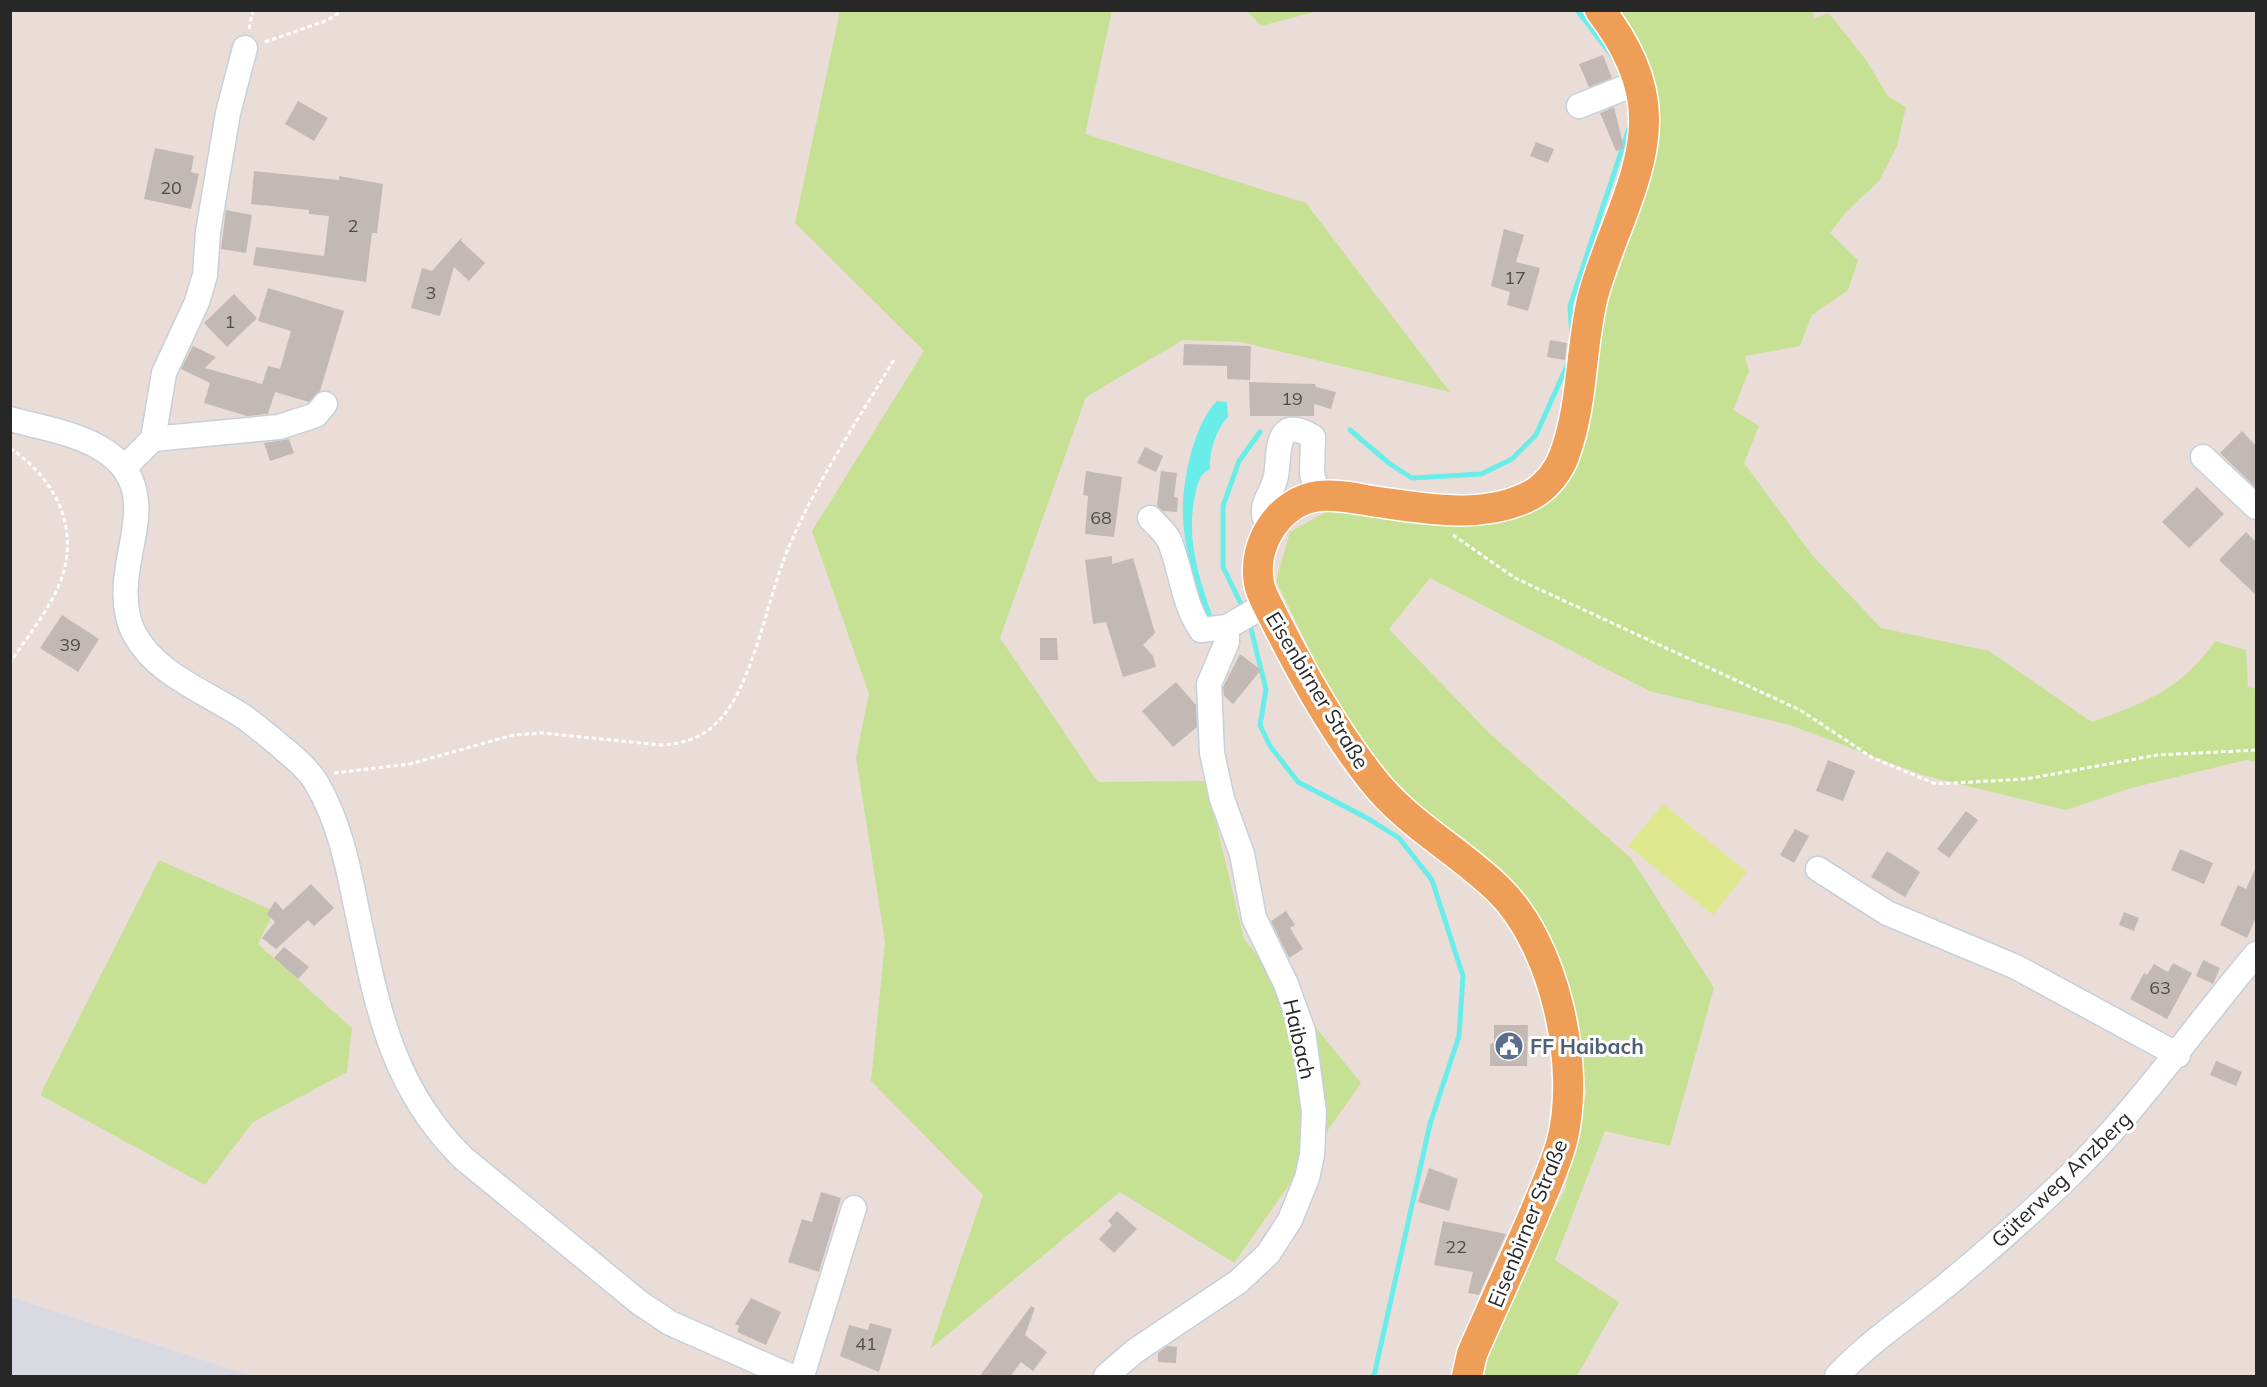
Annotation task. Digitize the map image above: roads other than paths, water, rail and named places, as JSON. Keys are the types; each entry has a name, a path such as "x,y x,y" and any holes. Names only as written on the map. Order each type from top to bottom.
{"main road":[{"name":"Eisenbirner Straße","path":"1467,1377 1472,1354 1547,1184 1562,1140 1567,1100 1567,1062 1554,993 1545,965 1515,909 1499,890 1418,825 1373,780 1245,617 1259,583 1258,563 1261,546 1269,529 1315,484 1338,495 1453,511 1516,502 1534,493 1548,482 1563,459 1572,434 1579,402 1592,303 1601,264 1637,168 1643,144 1643,102 1639,82 1629,54 1600,10"}],"street":[{"path":"124,468 153,439 164,373 197,302 205,275 208,232 228,114 245,48"},
{"path":"1579,106 1639,82"},
{"path":"153,439 279,427 316,415 325,404"},
{"path":"10,418 99,447 114,455 124,468 136,499 126,596 128,618 136,636 147,652 165,668 246,718 295,759 316,781 330,808 347,864 391,1051 424,1113 442,1137 463,1158 655,1313 716,1346 790,1377"},
{"path":"1269,529 1263,511 1275,479 1280,437 1291,430 1305,432 1313,437 1315,484 1275,479"},
{"path":"2203,457 2256,507"},
{"path":"1150,518 1171,545 1183,593 1192,616 1202,630 1245,617"},
{"name":"Haibach","path":"1106,1377 1135,1352 1238,1282 1261,1262 1290,1220 1300,1198 1312,1155 1314,1112 1302,1031 1286,984 1254,918 1242,854 1222,800 1212,753 1209,684 1227,642 1245,617"},
{"path":"1818,869 1887,913 2016,966 2178,1055"},
{"name":"Güterweg Anzberg","path":"1837,1377 1864,1349 1970,1266 2063,1182 2134,1108 2256,954"},
{"path":"802,1377 854,1209"}],"water":[{"path":"1217,401 1227,402 1228,417 1214,441 1210,469 1203,474 1198,484 1192,527 1198,571 1212,615 1208,617 1200,604 1195,588 1184,534 1183,505 1190,456 1195,440 1201,424"}],"waterway":[{"path":"1577,10 1613,57"},
{"path":"1572,337 1570,306 1630,125"},
{"path":"1350,430 1390,464 1412,478 1481,474 1512,459 1536,435 1569,361"},
{"path":"1244,610 1223,567 1223,506 1239,461 1260,432"},
{"path":"1249,621 1266,689 1260,725 1270,746 1298,782 1367,818 1399,838 1432,880 1463,976 1459,1036 1430,1124 1374,1376"}],"place":[{"name":"FF Haibach","path":"1509,1046"}]}
